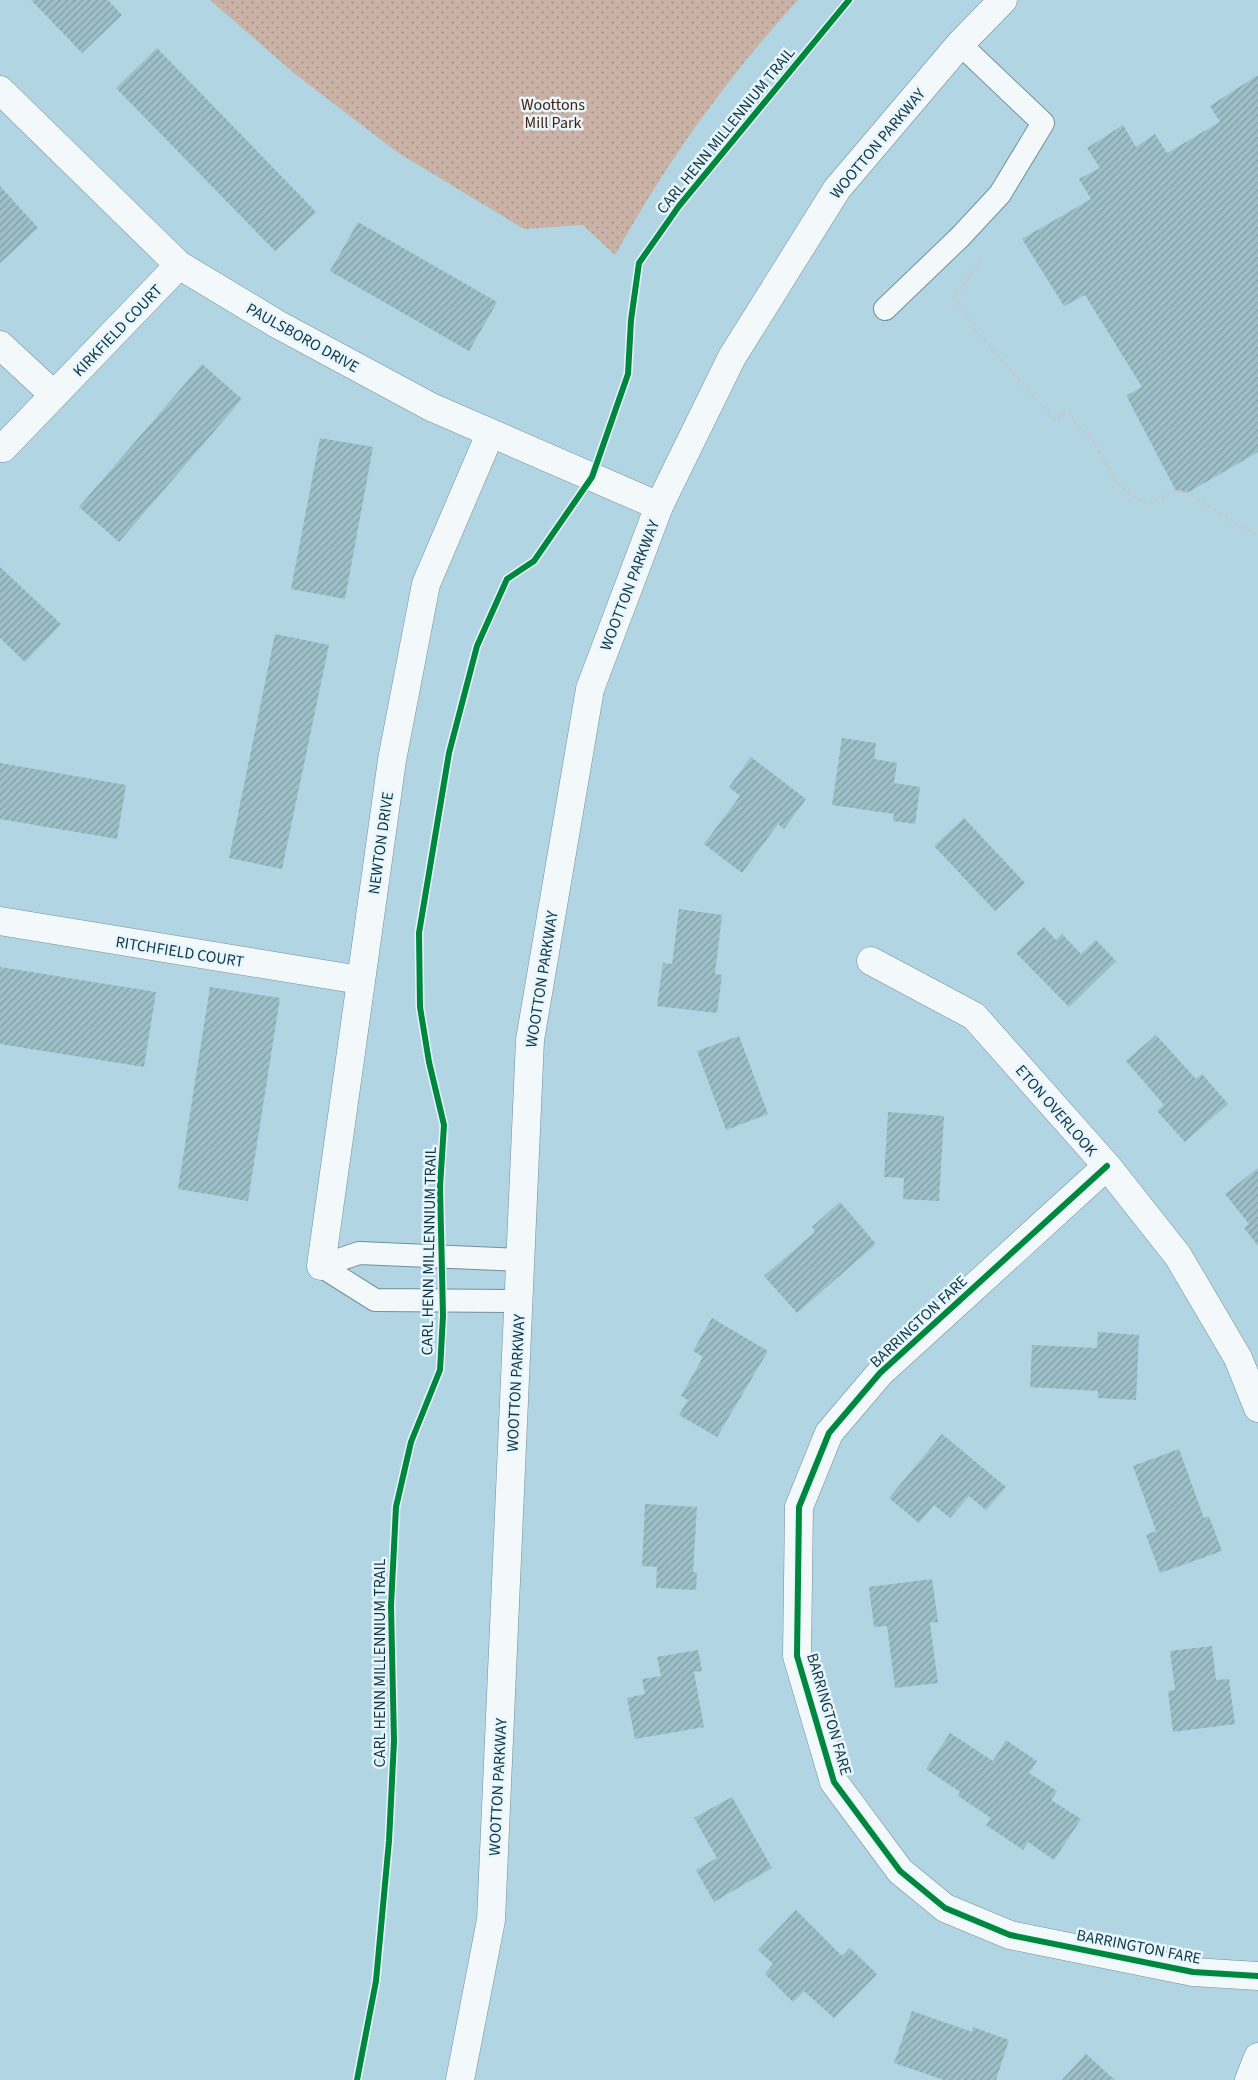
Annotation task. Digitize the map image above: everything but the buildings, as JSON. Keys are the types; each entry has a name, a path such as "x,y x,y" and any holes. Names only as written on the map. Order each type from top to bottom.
{"street":[{"name":"WOOTTON PARKWAY","path":"460,2080 490,1920 530,1040 590,690 659,506 732,358 836,189 960,44 1004,0"},
{"name":"PAULSBORO DRIVE","path":"0,90 179,265 277,324 397,389 490,434 659,506"},
{"name":"KIRKFIELD COURT","path":"0,446 2,448 179,265"},
{"path":"0,345 54,395"},
{"name":"NEWTON DRIVE","path":"321,1266 392,760 426,584 490,434"},
{"name":"RITCHFIELD COURT","path":"0,922 360,980"},
{"name":"ETON OVERLOOK","path":"871,961 974,1016 1107,1166 1178,1256 1238,1358 1258,1408"},
{"name":"BARRINGTON FARE","path":"1107,1166 880,1373 829,1433 799,1507 797,1656 834,1782 900,1871 944,1908 1010,1934 1192,1972 1258,1976"},
{"path":"1249,2080 1258,2057"}],"lane":[{"path":"885,309 960,237 1000,194 1043,123 960,44"},
{"path":"321,1266 359,1253 521,1260"},
{"path":"321,1266 375,1300 519,1301"}],"path":[{"path":"983,261 953,297 977,332 1055,420 1070,410 1078,429 1089,434 1118,485 1148,505 1176,491 1187,493 1256,534"}],"green space":[{"name":"Woottons Mill Park","path":"210,0 798,0 746,60 676,154 615,255 583,225 524,229 397,152 295,74"}],"cycle path":[{"name":"CARL HENN MILLENNIUM TRAIL","path":"357,2080 376,1981 389,1841 394,1741 391,1606 396,1507 411,1442 440,1370 443,1316 440,1187 444,1125 429,1062 420,1007 419,933 449,753 477,646 507,579 534,561 592,477 628,374 631,320 639,263 679,206 849,0"},
{"path":"1107,1166 880,1373 829,1433 799,1507 797,1656 834,1782 900,1871 945,1908 1010,1935 1193,1972 1258,1976"}]}
